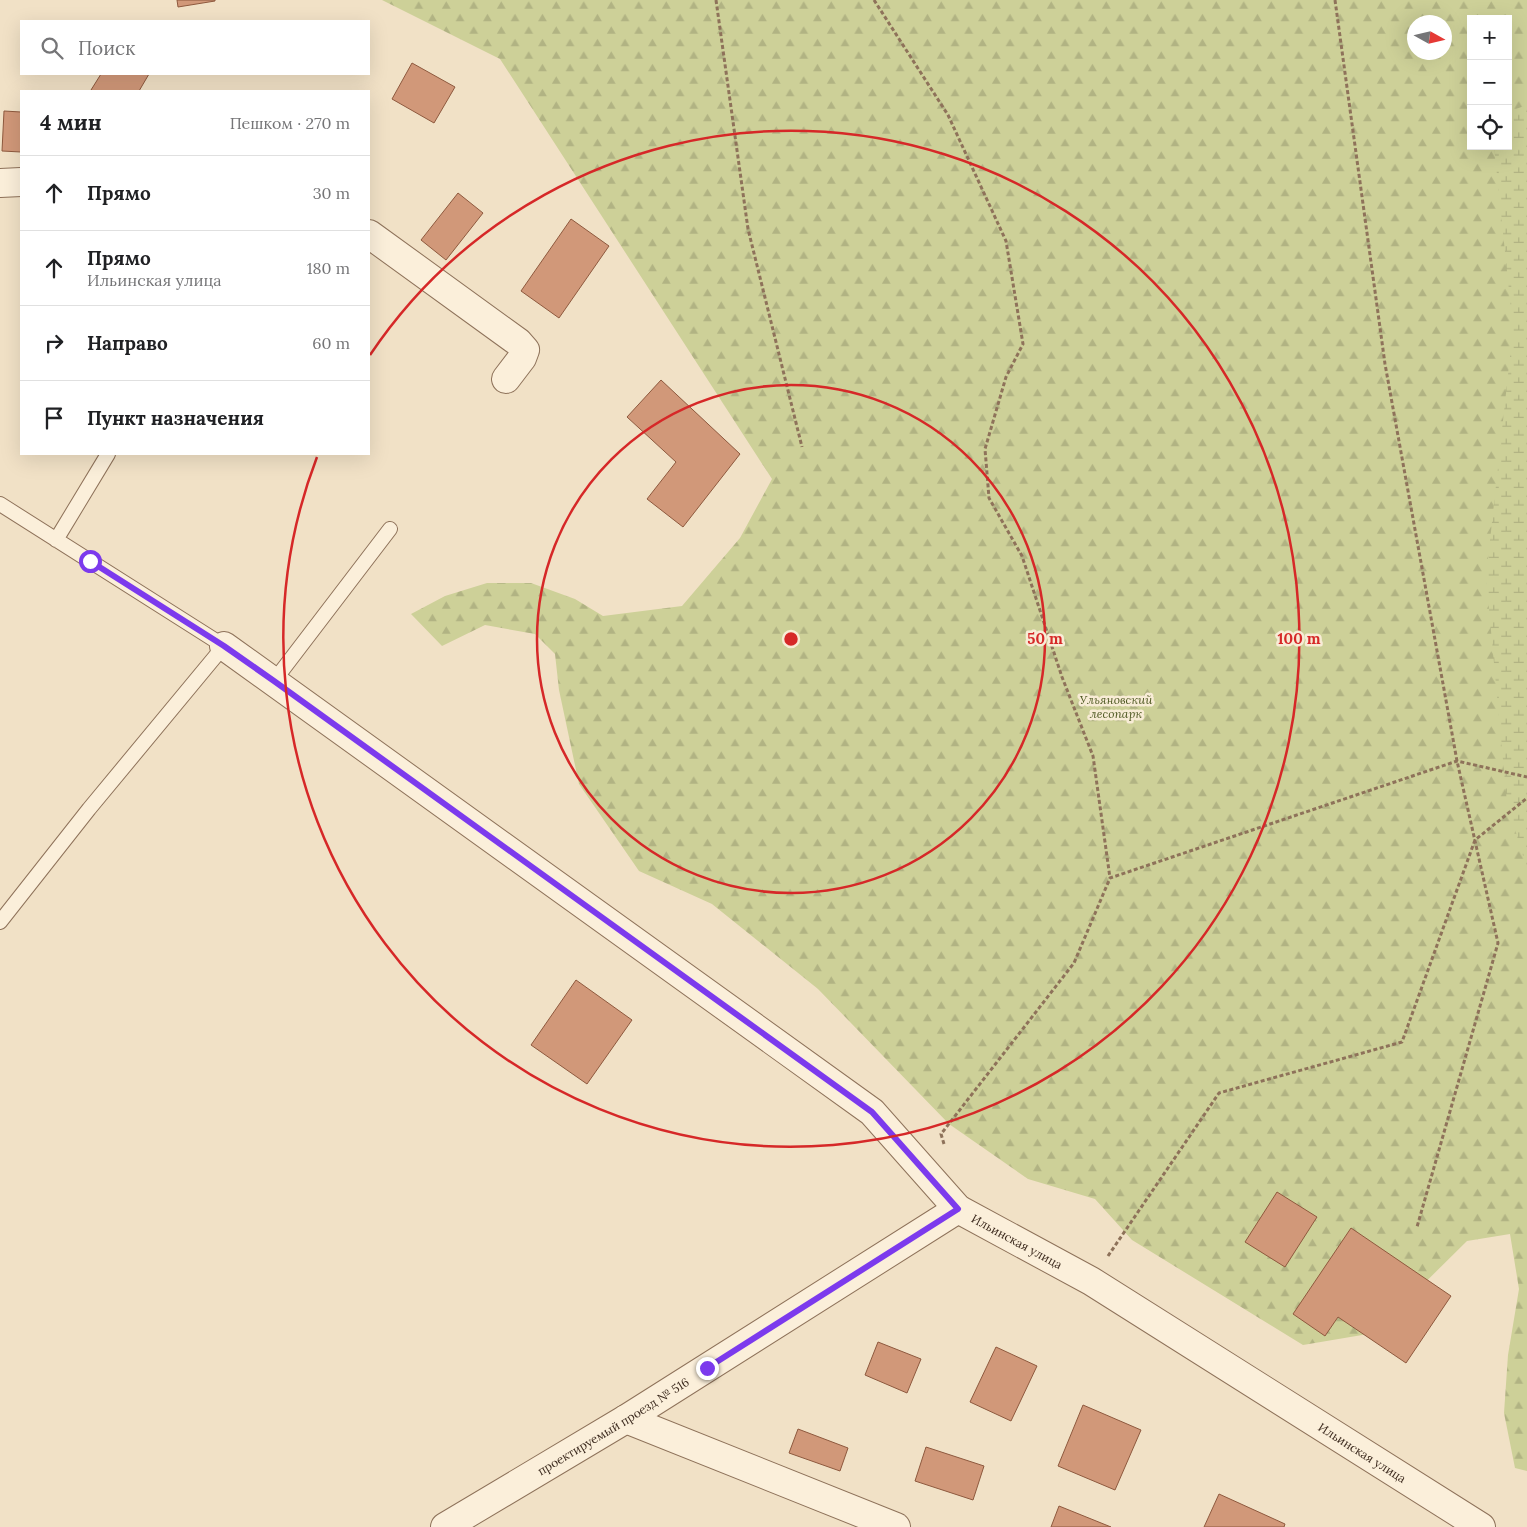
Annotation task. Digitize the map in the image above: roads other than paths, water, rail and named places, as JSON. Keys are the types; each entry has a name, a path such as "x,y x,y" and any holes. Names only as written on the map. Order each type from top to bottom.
{"street":[{"path":"0,183 20,182"},
{"path":"370,235 518,342 525,350 522,358 506,379"},
{"name":"Ильинская улица","path":"224,646 872,1112 958,1209 1091,1281 1481,1527"},
{"name":"проектируемый проезд № 516","path":"445,1527 626,1419 958,1209"},
{"path":"626,1419 896,1527"}],"lane":[{"path":"56,540 107,455"},
{"path":"0,504 224,646 89,809 0,922"},
{"path":"274,681 390,529"}],"park label":[{"name":"Ульяновский лесопарк","path":"1116,706"}]}
